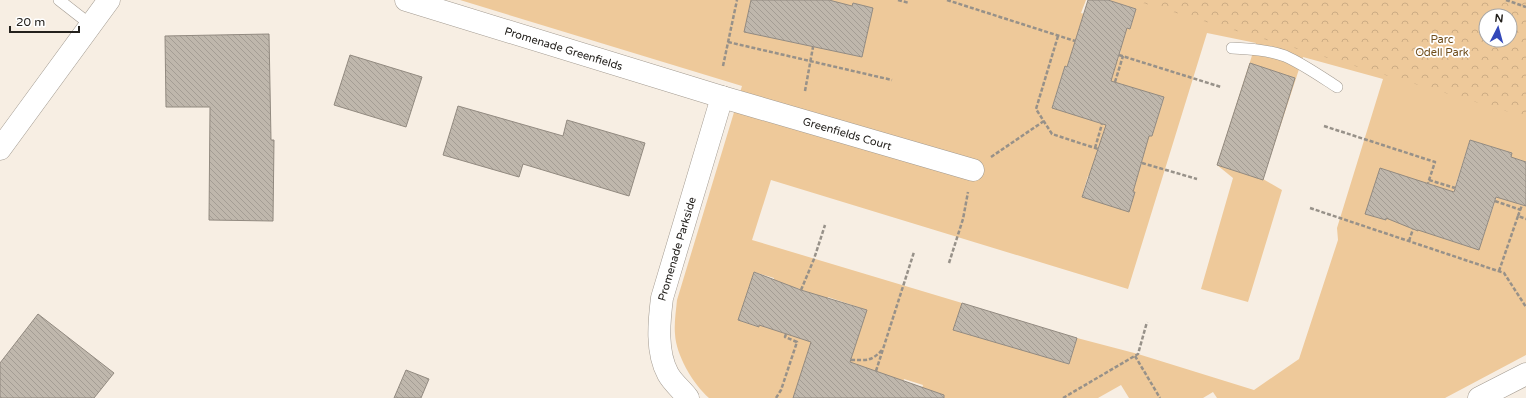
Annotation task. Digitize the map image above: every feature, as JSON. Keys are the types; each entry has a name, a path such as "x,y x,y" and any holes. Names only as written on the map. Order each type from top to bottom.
{"street":[{"path":"2,143 109,0"},
{"name":"Promenade Greenfields","path":"406,0 722,97"},
{"name":"Greenfields Court","path":"722,97 973,170"},
{"name":"Promenade Parkside","path":"688,398 668,374 662,356 659,322 662,298 722,97"},
{"path":"1481,398 1526,374"}],"lane":[{"path":"59,0 90,25"},
{"path":"1232,48 1263,51 1285,56 1337,87"}],"path":[{"path":"723,66 737,0"},
{"path":"898,0 909,3"},
{"path":"947,0 1075,41"},
{"path":"1506,0 1526,7"},
{"path":"1058,36 1036,109 1052,134 1096,149 1102,124"},
{"path":"728,42 892,80"},
{"path":"805,91 813,47"},
{"path":"1115,82 1121,56 1221,87"},
{"path":"949,263 963,219 973,170 1044,121"},
{"path":"1324,126 1435,162 1428,182 1455,188"},
{"path":"1142,163 1198,179"},
{"path":"1495,201 1521,210"},
{"path":"1499,271 1522,205"},
{"path":"1310,208 1504,273 1526,307"},
{"path":"1518,216 1526,219"},
{"path":"801,290 814,259 825,225"},
{"path":"1409,241 1413,229"},
{"path":"876,371 914,252"},
{"path":"1063,398 1138,354 1147,322"},
{"path":"776,398 782,390 797,342 785,337 786,334"},
{"path":"851,360 867,360 875,357 883,348"},
{"path":"1135,356 1160,398"}],"green space":[{"path":"460,0 751,0 745,32 862,57 873,8 853,3 851,9 829,0 1086,0 1081,13 1088,15 1071,68 1065,66 1052,107 1110,126 1104,145 1099,144 1096,155 1100,156 1094,178 1088,176 1082,196 1129,211 1135,192 1129,190 1136,166 1140,168 1143,158 1139,156 1146,135 1152,136 1164,98 1107,80 1114,59 1118,60 1121,50 1117,49 1123,27 1130,29 1136,9 1108,0 1148,0 1526,116 1526,162 1511,157 1512,153 1470,140 1452,196 1433,185 1423,182 1422,186 1366,214 1386,220 1387,216 1409,223 1408,227 1418,231 1420,226 1439,237 1479,249 1498,193 1520,200 1519,204 1526,206 1526,355 1445,398 1217,398 1213,392 1203,398 1129,398 1121,385 1098,398 919,398 923,385 904,379 902,385 848,367 867,310 828,297 826,303 797,288 772,285 774,278 754,272 738,320 758,327 761,321 813,339 794,395 801,398 709,398 691,377 678,351 676,342 675,317 677,300 742,86","holes":["1207,33 1256,43 1217,165 1233,178 1201,289 1248,302 1282,190 1263,179 1303,57 1383,79 1337,228 1338,240 1299,359 1254,390 1138,354 1077,338 1069,364 1014,347 1021,321 1016,319 1008,346 954,330 962,303 752,240 771,180 1128,289"]},
{"name":"Parc Odell Park","path":"1133,0 1526,0 1526,117"}],"building":[{"path":"751,0 829,0 852,6 853,3 873,8 862,57 744,32"},
{"path":"1088,0 1108,0 1136,9 1130,29 1127,28 1111,81 1164,97 1152,136 1149,136 1133,192 1135,192 1129,212 1082,197 1106,125 1052,108 1065,66 1067,67"},
{"path":"269,34 271,140 274,140 273,221 209,220 210,107 166,107 165,36"},
{"path":"350,55 422,77 406,127 334,105"},
{"path":"1250,63 1295,78 1263,180 1217,165"},
{"path":"458,106 563,136 567,120 645,143 629,196 523,164 519,177 443,155"},
{"path":"1470,140 1512,153 1511,157 1526,162 1526,206 1496,197 1479,250 1418,231 1386,218 1386,220 1365,214 1380,168 1454,192"},
{"path":"754,272 801,290 867,310 850,362 944,395 944,398 793,398 811,342 759,325 759,327 738,320"},
{"path":"962,303 1077,338 1069,364 953,330"},
{"path":"38,314 114,373 94,398 0,398 0,363"},
{"path":"406,370 429,379 421,398 394,398"}]}
